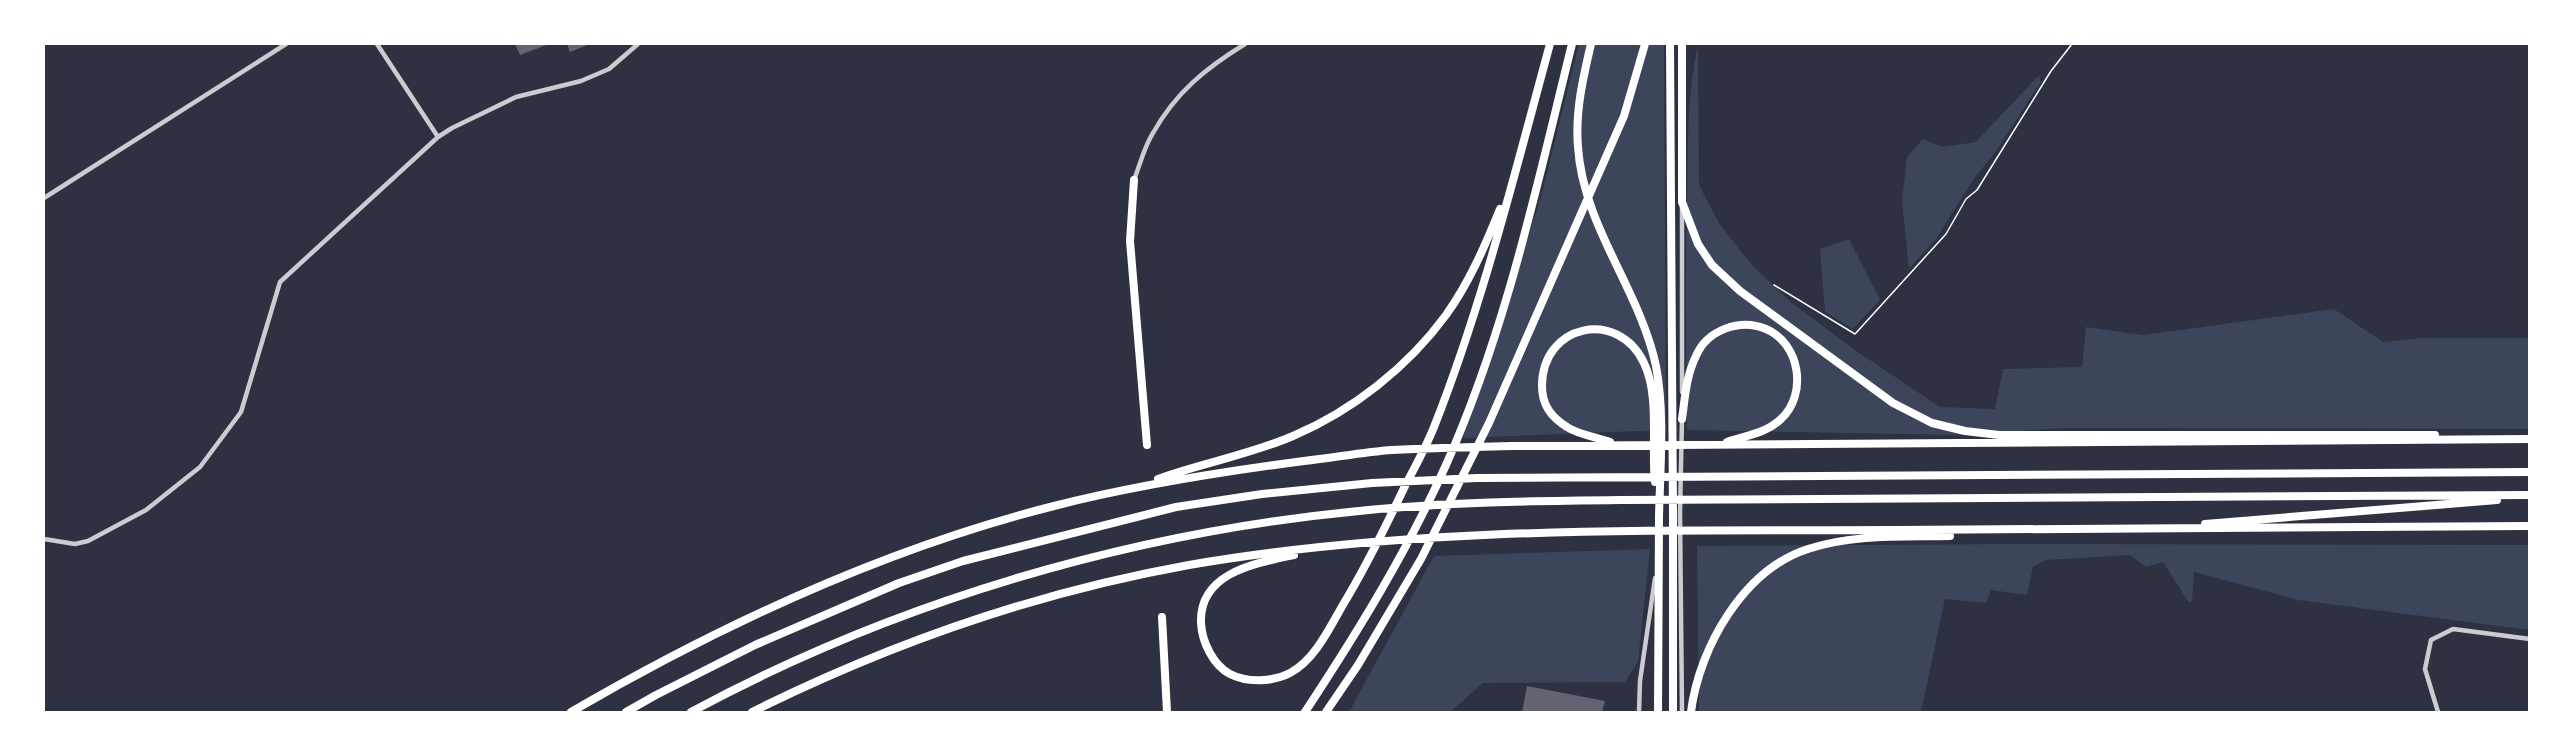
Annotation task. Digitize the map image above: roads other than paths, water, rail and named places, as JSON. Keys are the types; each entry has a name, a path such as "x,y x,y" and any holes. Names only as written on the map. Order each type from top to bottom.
{"highway":[{"path":"1338,545 1237,569 1219,582 1207,599 1201,620 1203,639 1213,658 1230,674 1255,681 1274,679 1290,673 1305,661 1319,644 1366,567 1433,429 1486,275 1550,44"},
{"path":"1305,712 1394,569 1447,463 1468,411 1518,255 1572,44"},
{"path":"1591,44 1578,110 1578,150 1586,192 1599,228 1645,328 1656,367 1661,461 1659,517"},
{"path":"1326,712 1364,656 1442,518 1489,423 1624,116 1645,44"},
{"path":"1670,44 1673,516"},
{"path":"1682,44 1682,202 1698,244 1712,265 1726,279 1893,403 1932,423 1965,431 1999,435 2421,434 2513,439"},
{"path":"1136,487 1293,436 1338,413 1377,386 1413,353 1446,315 1481,255 1514,176"},
{"path":"1134,180 1130,241 1146,445"},
{"path":"1682,419 1688,377 1696,354 1708,338 1723,329 1744,325 1765,328 1777,336 1794,359 1797,371 1796,395 1791,406 1783,417 1764,431 1719,444"},
{"path":"1619,445 1568,428 1546,408 1542,396 1545,361 1552,349 1571,334 1585,330 1601,330 1624,337 1635,348 1644,363 1652,393 1653,461 1659,517"},
{"path":"572,712 643,670 789,600 949,538 1053,506 1136,487 1263,466 1390,451 1512,446 2529,439"},
{"path":"626,712 656,694 755,645 899,583 963,561 1176,507 1262,494 1372,483 1500,478 2529,472"},
{"path":"692,712 798,659 895,619 983,588 1185,537 1264,523 1359,511 1490,502 1621,500 2529,496"},
{"path":"1691,712 1694,690 1708,651 1732,607 1762,576 1807,549 1866,538 2142,530 2529,496"},
{"path":"752,712 865,660 957,626 1076,590 1185,566 1338,545 1477,536 1621,531 2142,530 2529,526"},
{"path":"1162,617 1167,712"},
{"path":"696,712 720,697"}],"main road":[{"path":"1673,516 1673,712"},
{"path":"1658,712 1659,517"}],"street":[{"path":"44,198 286,44"},
{"path":"377,44 438,137"},
{"path":"44,539 75,544 88,541 146,510 200,467 242,412 280,282 438,137 516,97 581,81 609,69 638,44"},
{"path":"1134,180 1152,134 1176,98 1207,68 1245,44"},
{"path":"1682,202 1680,526 1682,712"},
{"path":"1639,712 1640,681 1658,558"},
{"path":"2438,712 2425,669 2431,640 2453,629 2529,639"}]}
